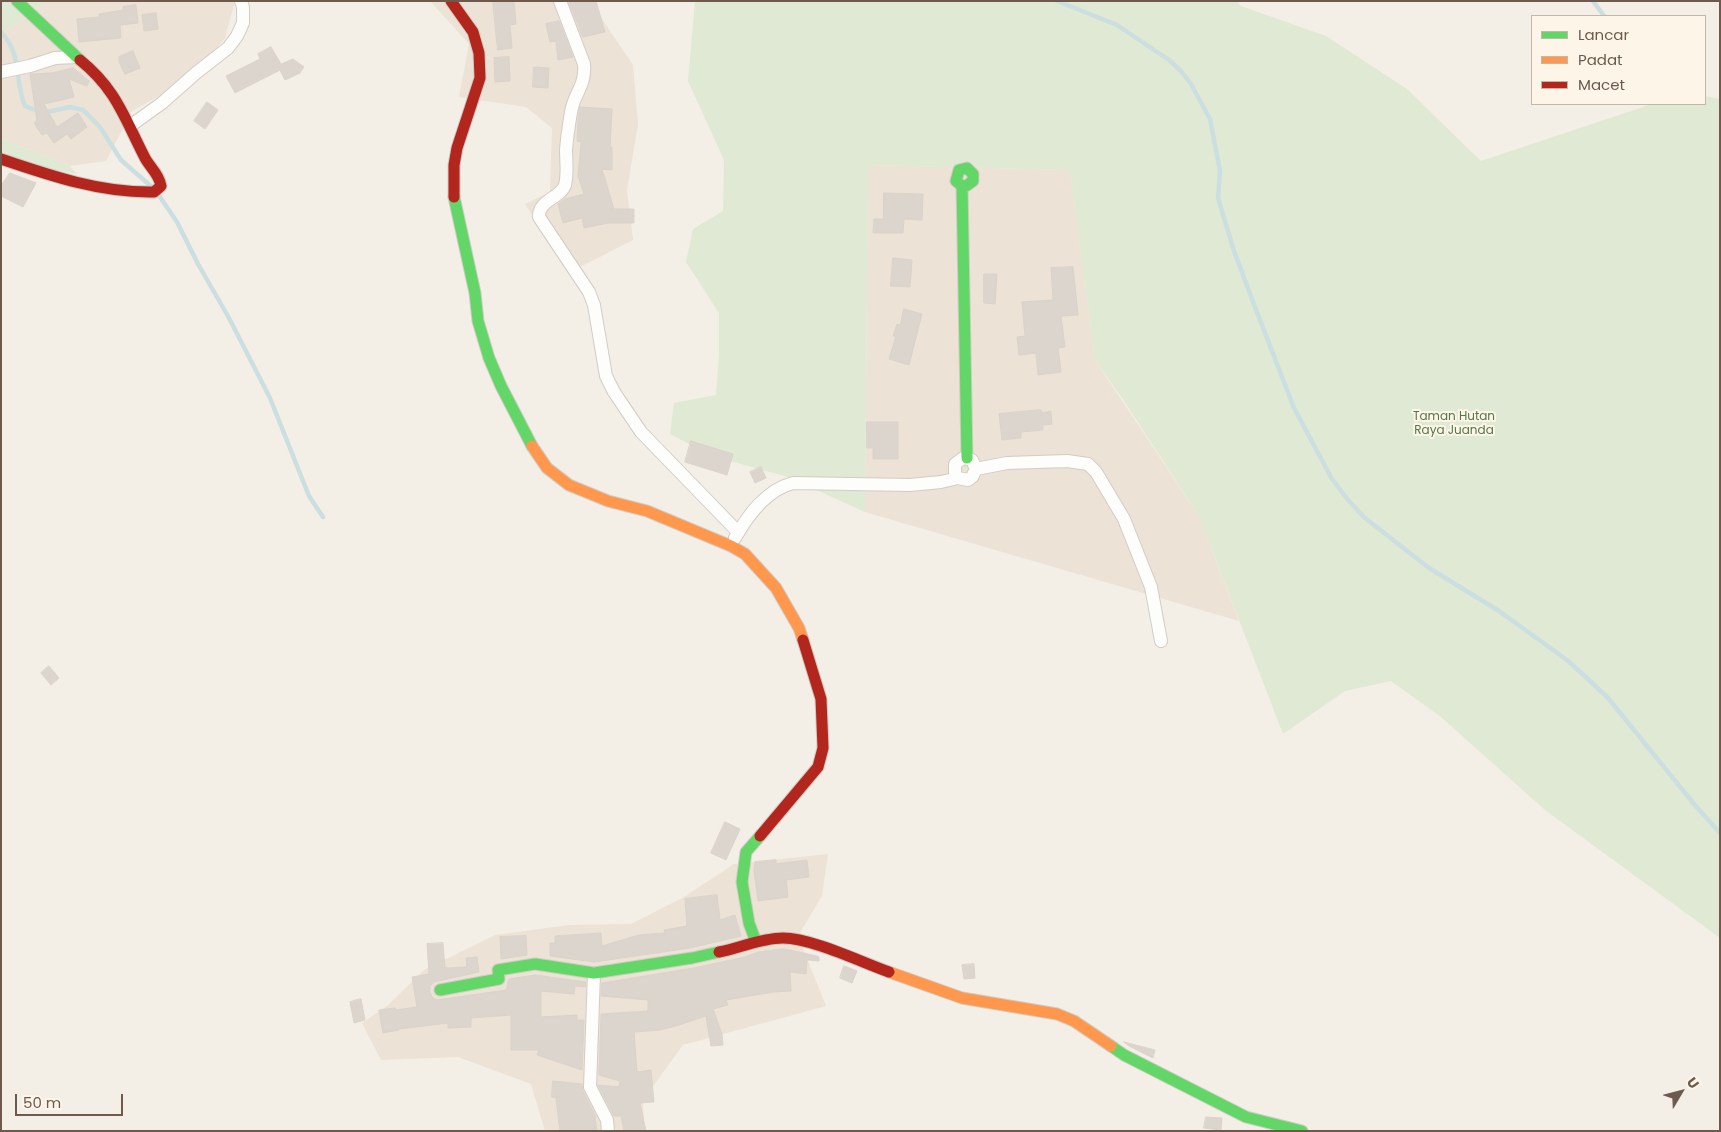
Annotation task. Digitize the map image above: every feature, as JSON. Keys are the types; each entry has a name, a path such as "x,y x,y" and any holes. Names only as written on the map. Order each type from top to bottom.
{"street":[{"path":"1,159 63,179 117,190 154,192 161,186 161,180 145,159 111,91 96,73 76,57 18,1"},
{"path":"130,126 162,103 232,42 243,23 243,7 240,1"},
{"path":"451,1 473,32 479,53 480,78 457,148 454,165 454,197 475,293 478,321 489,358 515,415 547,468 569,485 608,501 647,512 731,546 745,554 776,588 799,628 821,699 822,748 818,767 746,852 742,882 749,923 756,942"},
{"path":"560,1 584,64 585,74 583,84 571,109 567,140 565,186 543,206 539,216 589,292 594,305 606,376 614,392 641,432 738,532"},
{"path":"1,72 55,58 76,57"},
{"path":"962,186 967,458"},
{"path":"731,546 738,532 756,508 773,491 793,483 910,485 941,482 958,478 968,480 972,478 976,469 972,460 967,458 958,460 955,464 955,474 958,478"},
{"path":"976,469 1007,462 1067,461 1088,464 1096,472 1124,519 1151,587 1161,641"},
{"path":"440,990 499,979 498,970 535,964 594,973 692,958 743,947 756,942 784,938 820,946 962,998 1057,1014 1074,1021 1124,1055 1222,1106 1246,1117 1302,1131"},
{"path":"594,973 590,1087 606,1120 608,1131"}],"shaded area":[{"path":"45,1 235,1 225,38 192,78 132,111 106,161 70,166 1,139 1,34 44,4"},
{"path":"430,1 590,1 633,65 638,125 627,190 633,240 568,273 525,204 550,192 552,128 526,107 459,97 469,44"},
{"path":"868,165 1070,170 1095,360 1199,516 1239,621 865,512"},
{"path":"828,854 822,896 798,936 826,1006 683,1045 643,1100 644,1131 545,1131 531,1084 458,1057 381,1060 362,1023 387,1006 424,970 495,935 569,925 631,924 684,897 734,864"}],"green space":[{"path":"1,1 45,1 44,4 1,34"},
{"name":"Taman Hutan Raya Juanda","path":"695,1 1237,1 1241,6 1326,36 1407,89 1481,161 1649,105 1706,105 1706,96 1720,99 1720,938 1545,810 1441,717 1391,681 1345,691 1283,734 1199,516 1095,360 1070,170 868,165 865,512 788,477 712,456 670,434 674,403 716,395 719,355 719,313 686,262 693,229 723,211 724,160 688,81"},
{"path":"1,139 70,166 77,174 1,159"}],"building":[{"path":"493,1 514,1 516,24 510,25 512,48 498,50"},
{"path":"569,1 596,1 605,32 583,37"},
{"path":"136,5 138,23 120,25 121,38 79,42 77,19 99,17 99,14 123,10 123,7"},
{"path":"156,13 158,29 144,31 142,15"},
{"path":"559,21 573,57 558,60 556,41 550,42 546,24"},
{"path":"271,47 281,64 293,59 304,67 300,73 285,80 280,70 235,93 226,76 260,59 258,54"},
{"path":"133,51 140,68 125,74 119,62 119,57"},
{"path":"509,57 510,81 495,82 494,58"},
{"path":"534,67 549,68 548,88 533,87"},
{"path":"73,68 89,81 87,86 69,79 74,97 44,104 57,127 78,113 87,127 71,139 67,134 54,143 47,133 42,135 34,123 37,121 30,74 52,73"},
{"path":"207,102 218,110 205,129 194,121"},
{"path":"580,107 612,109 610,147 612,147 612,170 602,169 614,209 634,209 634,223 608,223 584,228 582,218 563,223 558,204 565,199 584,194 578,176 581,142 577,141"},
{"path":"10,173 36,183 23,207 1,196 1,186"},
{"path":"884,193 923,194 922,220 904,219 903,233 873,233 874,219 883,219"},
{"path":"893,258 912,260 910,287 891,286"},
{"path":"1073,267 1078,315 1061,316 1065,347 1058,348 1061,372 1038,375 1036,353 1019,355 1017,337 1025,336 1022,302 1053,300 1051,268"},
{"path":"984,274 997,274 995,304 984,303"},
{"path":"904,309 922,314 909,365 889,359 896,336 893,336 897,324 900,325"},
{"path":"1041,410 1042,413 1051,411 1052,424 1043,425 1043,430 1021,432 1021,438 1002,440 999,414"},
{"path":"867,422 898,422 898,459 873,459 873,448 867,448"},
{"path":"691,441 733,454 727,475 685,462"},
{"path":"761,467 766,478 755,483 750,472"},
{"path":"49,666 59,678 51,685 41,673"},
{"path":"725,822 740,829 726,860 711,853"},
{"path":"776,860 776,864 807,860 809,877 786,880 788,897 758,901 754,871 755,862"},
{"path":"717,895 720,920 735,915 741,936 690,948 594,962 550,956 550,943 555,943 555,936 601,933 602,946 639,935 665,933 664,930 687,926 685,899"},
{"path":"526,936 527,955 501,959 500,937"},
{"path":"443,943 445,968 467,967 466,958 477,957 479,972 434,982 430,986 430,991 432,997 437,1000 506,990 509,979 535,975 586,982 585,987 575,986 574,994 541,991 541,1017 577,1015 577,1020 584,1020 582,1070 537,1055 539,1050 511,1050 511,1015 471,1018 471,1027 448,1028 448,1023 399,1029 383,1033 379,1010 417,1007 412,977 429,974 427,944"},
{"path":"784,949 817,956 819,961 807,960 806,974 790,972 791,991 726,1000 728,1005 713,1009 722,1034 723,1045 711,1046 706,1016 660,1030 634,1032 637,1072 651,1070 654,1102 640,1103 646,1131 624,1131 621,1116 614,1116 598,1085 619,1087 620,1081 599,1075 601,1014 648,1011 648,1000 601,996 602,983 694,968 745,957 759,952"},
{"path":"974,964 975,978 964,979 962,965"},
{"path":"844,966 857,971 852,983 840,978"},
{"path":"361,999 365,1020 354,1023 350,1002"},
{"path":"1124,1042 1155,1050 1153,1058 1129,1046"},
{"path":"553,1081 582,1084 583,1091 596,1117 597,1131 560,1131 556,1098 552,1097"},
{"path":"1206,1117 1222,1118 1221,1130 1204,1128"}],"waterway":[{"path":"1057,1 1117,25 1169,60 1191,84 1210,119 1220,171 1218,198 1234,251 1255,307 1294,408 1332,479 1348,500 1365,518 1429,568 1499,611 1567,660 1608,698 1720,833"},
{"path":"1593,1 1603,15"},
{"path":"1,32 8,41 15,59 25,106 42,113 70,107 83,110 100,127 121,160 153,188"},
{"path":"158,194 177,222 270,398 309,496 323,517"}],"traffic: fast":[{"path":"17,1 80,60"},
{"path":"962,186 966,186 973,181 973,174 967,168 959,170 956,181 962,186 967,458"},
{"path":"454,197 475,293 478,321 489,358 501,386 532,446"},
{"path":"756,942 749,923 742,882 746,852 760,836"},
{"path":"440,990 499,979 498,970 535,964 594,973 719,952"},
{"path":"1111,1046 1124,1055 1246,1117 1302,1131"}],"traffic: slow":[{"path":"532,446 547,468 569,485 608,501 647,511 731,546 745,554 776,588 799,628 803,640"},
{"path":"889,972 962,998 1057,1014 1074,1021 1111,1046"}],"traffic: jam":[{"path":"451,1 473,32 479,53 480,78 457,148 454,165 454,197"},
{"path":"1,159 57,177 115,190 154,192 161,186 158,177 146,160 111,93 80,60"},
{"path":"760,836 818,767 823,748 821,699 803,640"},
{"path":"719,952 775,938 794,939 836,951 889,972"}]}
